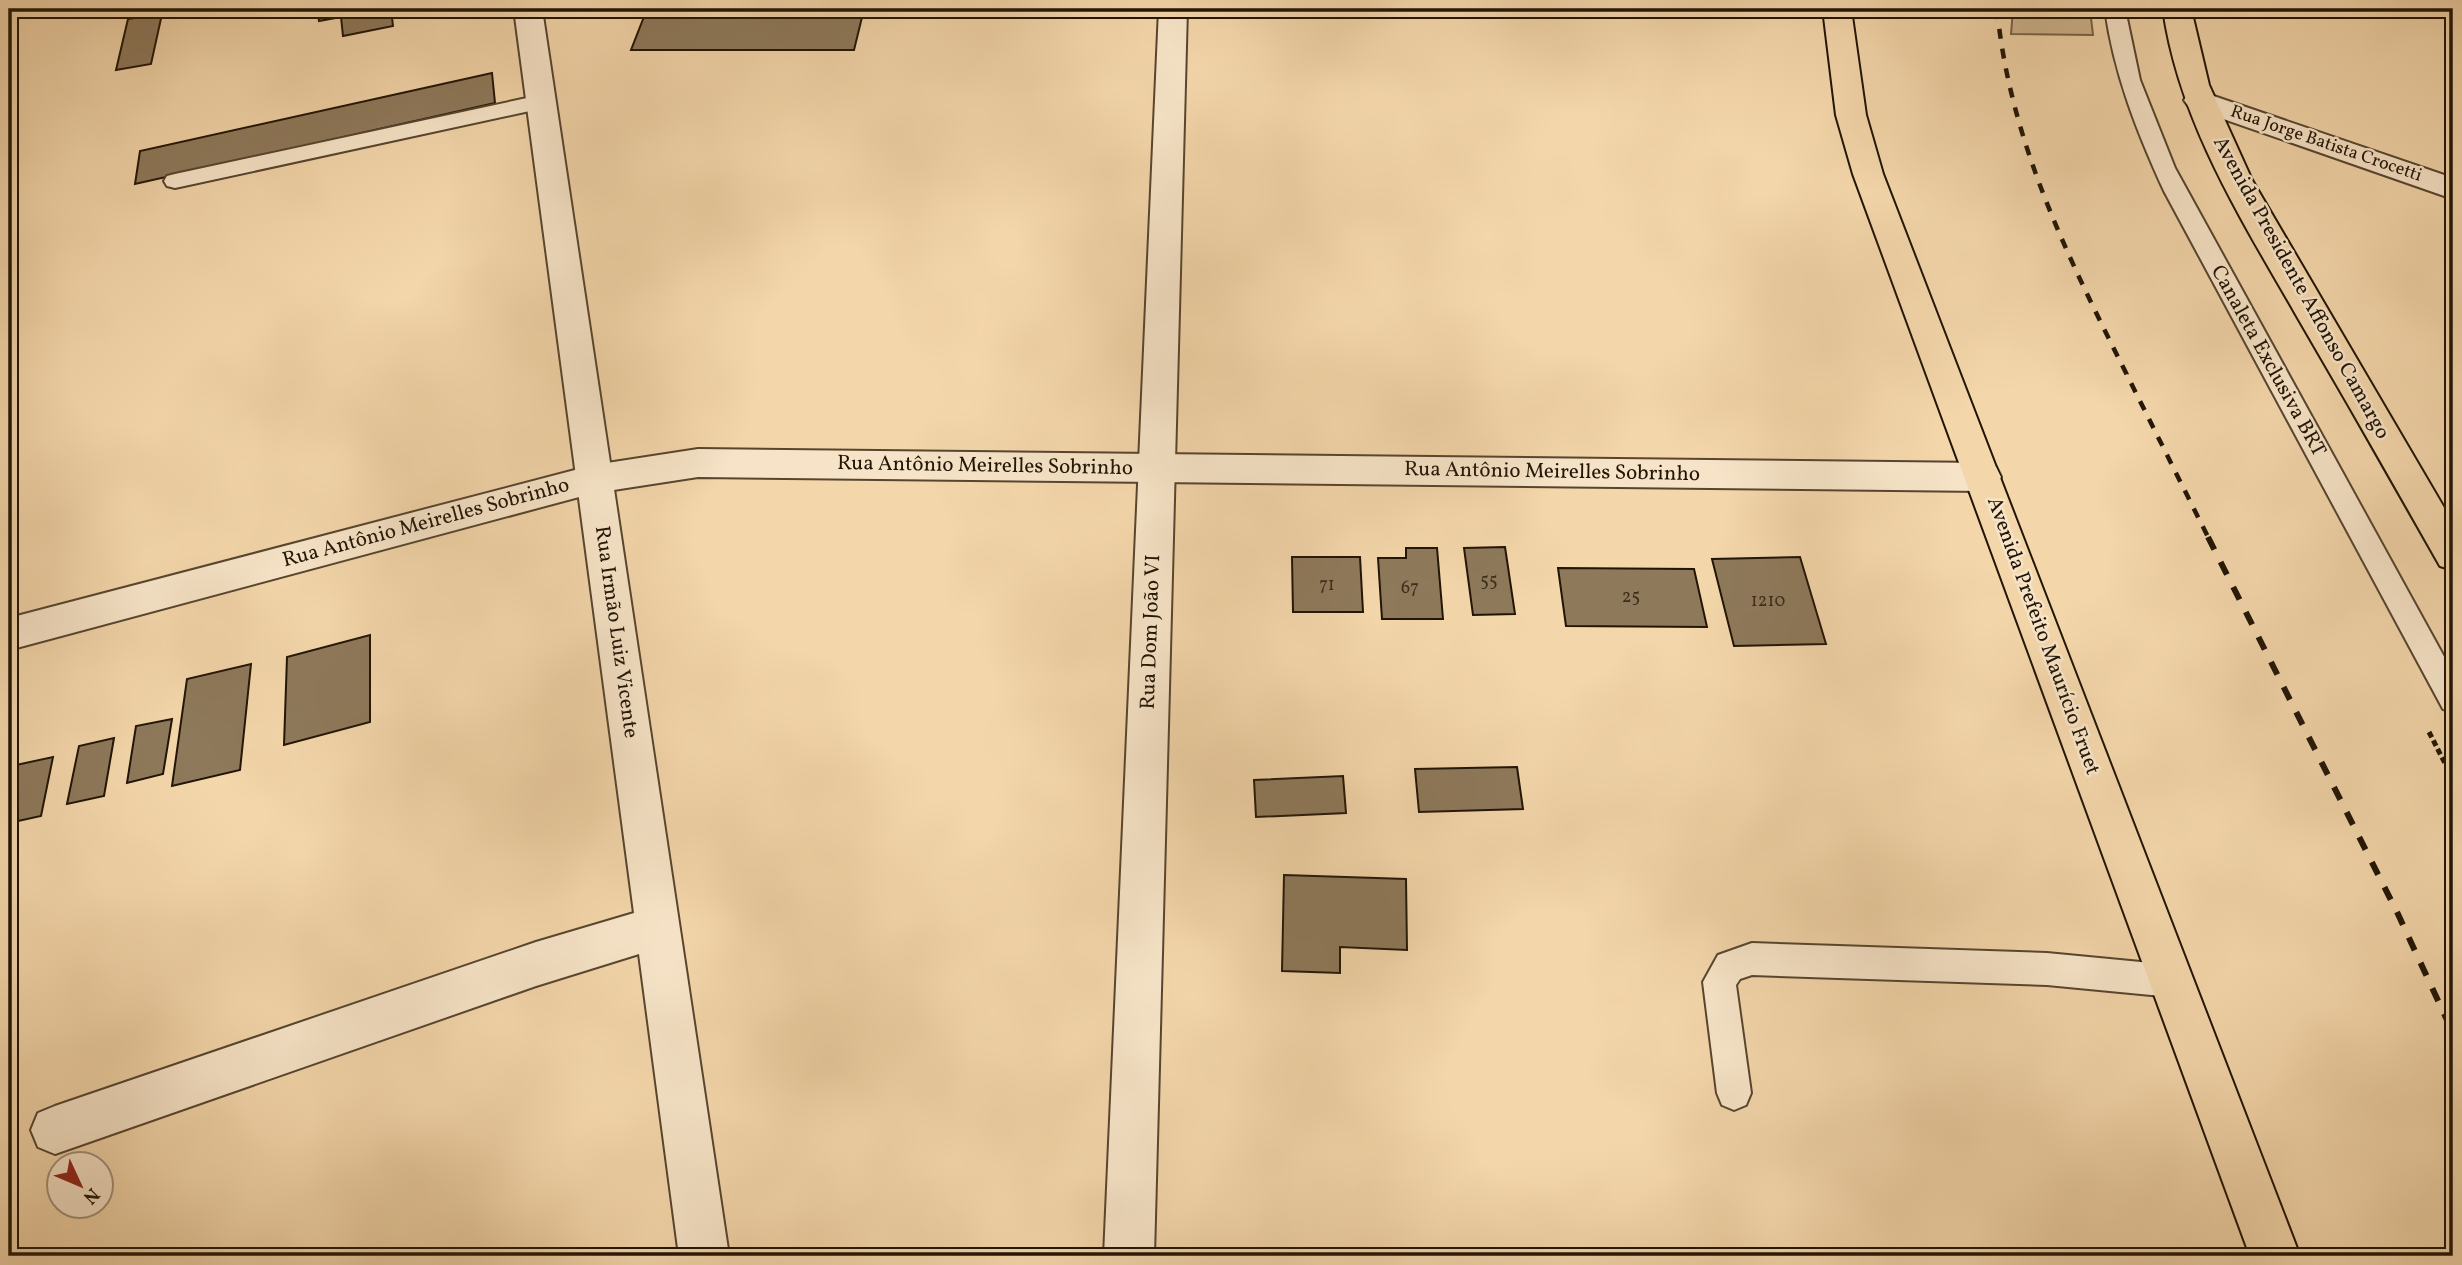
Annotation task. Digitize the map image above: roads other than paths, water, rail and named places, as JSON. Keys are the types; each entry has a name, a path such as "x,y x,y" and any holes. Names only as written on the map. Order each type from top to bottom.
{"main road":[{"name":"Avenida Prefeito Maurício Fruet","path":"1837,9 1842,64 1851,115 1868,174 2275,1256"},
{"name":"Avenida Presidente Affonso Camargo","path":"2177,9 2199,100 2248,203 2453,555"}],"street":[{"name":"Rua Irmão Luiz Vicente","path":"528,9 704,1256"},
{"name":"Rua Dom João VI","path":"1129,1256 1173,9"},
{"name":"Rua Jorge Batista Crocetti","path":"2199,100 2453,189"},
{"name":"Rua Antônio Meirelles Sobrinho","path":"9,634 594,479 698,463 1983,477"},
{"path":"55,1130 536,964 658,927"}],"lane":[{"name":"Canaleta Exclusiva BRT","path":"2115,9 2118,39 2141,120 2175,191 2453,700"},
{"path":"175,181 541,102"},
{"path":"1734,1093 1719,982 1729,966 1752,959 2047,969 2172,981"}],"railway":[{"path":"1997,9 2013,100 2025,143 2057,229 2208,538"},
{"path":"2208,538 2397,912 2453,1033"}]}
